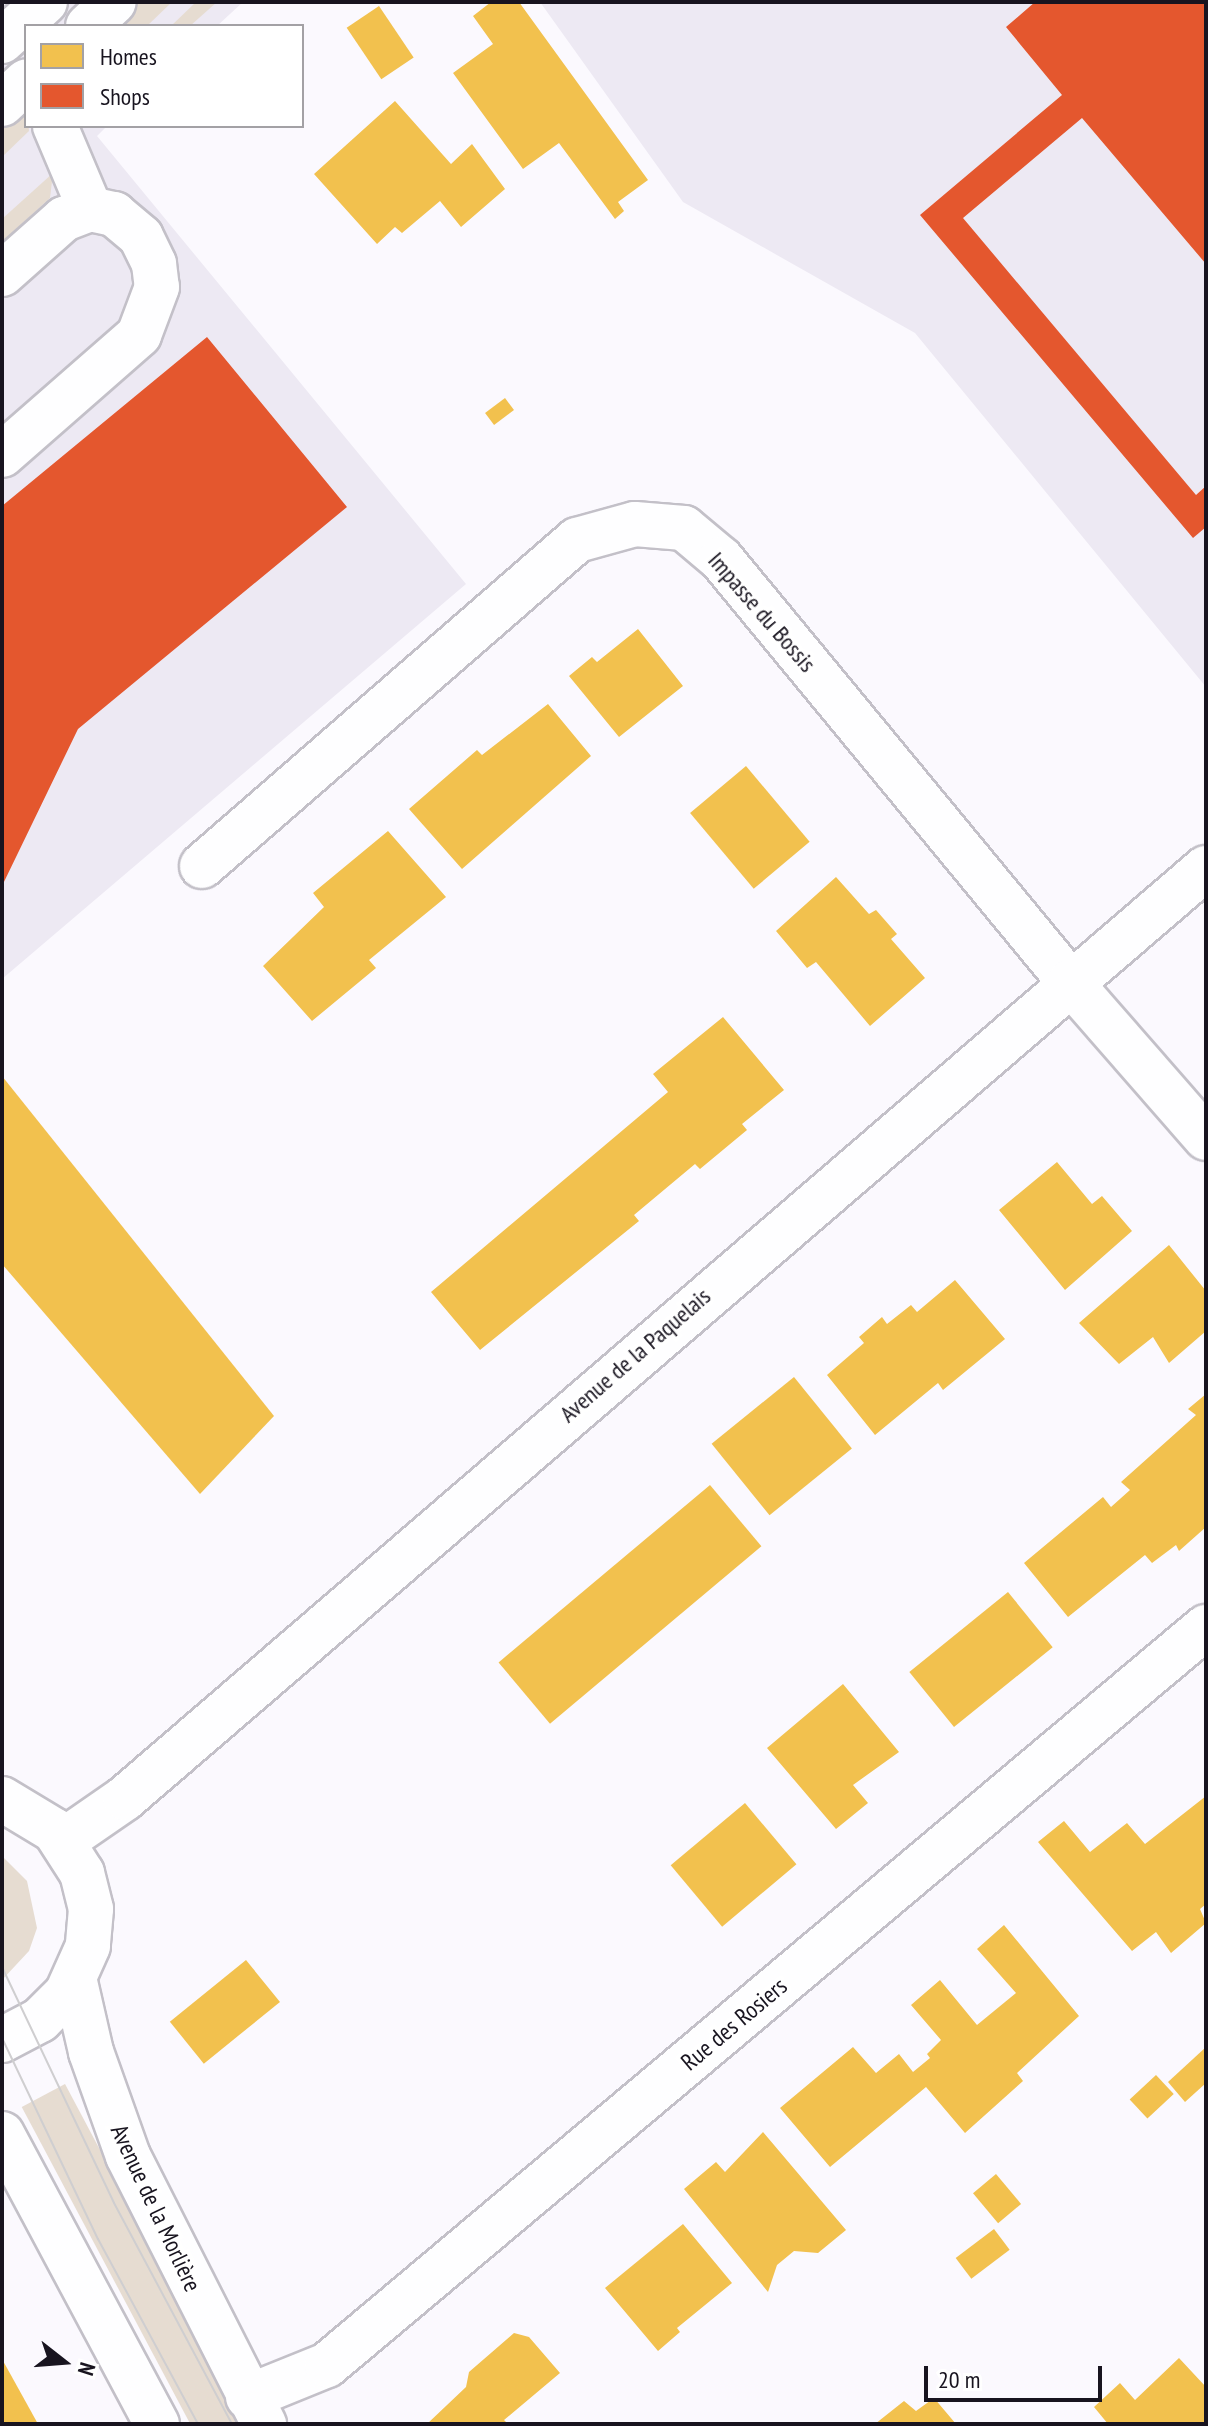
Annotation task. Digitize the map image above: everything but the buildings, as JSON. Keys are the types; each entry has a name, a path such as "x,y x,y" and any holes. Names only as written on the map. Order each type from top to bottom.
{"street":[{"path":"2,41 45,2"},
{"path":"90,24 114,2"},
{"path":"2,104 24,84"},
{"path":"56,128 90,209"},
{"path":"2,274 64,219 90,209 114,214 141,237 154,264 157,287 151,310 139,335 2,455"},
{"name":"Impasse du Bossis","path":"202,866 577,540 635,524 684,528 721,559 1070,982 1131,1045 1206,1138"},
{"name":"Avenue de la Paquelais","path":"63,1841 125,1798 1206,868"},
{"name":"Rue des Rosiers","path":"256,2411 327,2365 1206,1627"},
{"path":"2,1799 33,1814 63,1841 82,1873 91,1909 88,1946 75,1982 40,2020 2,2040"},
{"name":"Avenue de la Morlière","path":"75,1982 91,2052 128,2156 256,2411"},
{"path":"2,2134 157,2424"}],"shaded area":[{"path":"2,2 243,2 219,24 24,24 24,128 105,128 97,136 466,584 2,979"},
{"path":"133,2 172,2 149,24 121,24"},
{"path":"196,2 217,2 192,24 173,24"},
{"path":"540,2 1206,2 1206,687 915,333 683,202"},
{"path":"24,105 24,128 29,128 29,131 2,157 2,120"},
{"path":"53,173 50,198 2,242 2,219"},
{"path":"2,1856 27,1881 37,1928 29,1951 2,1980"},
{"path":"65,2084 246,2424 190,2424 22,2107"}],"tram line":[{"path":"2,1967 114,2203 232,2424"},
{"path":"2,2038 98,2239 198,2424"}]}
